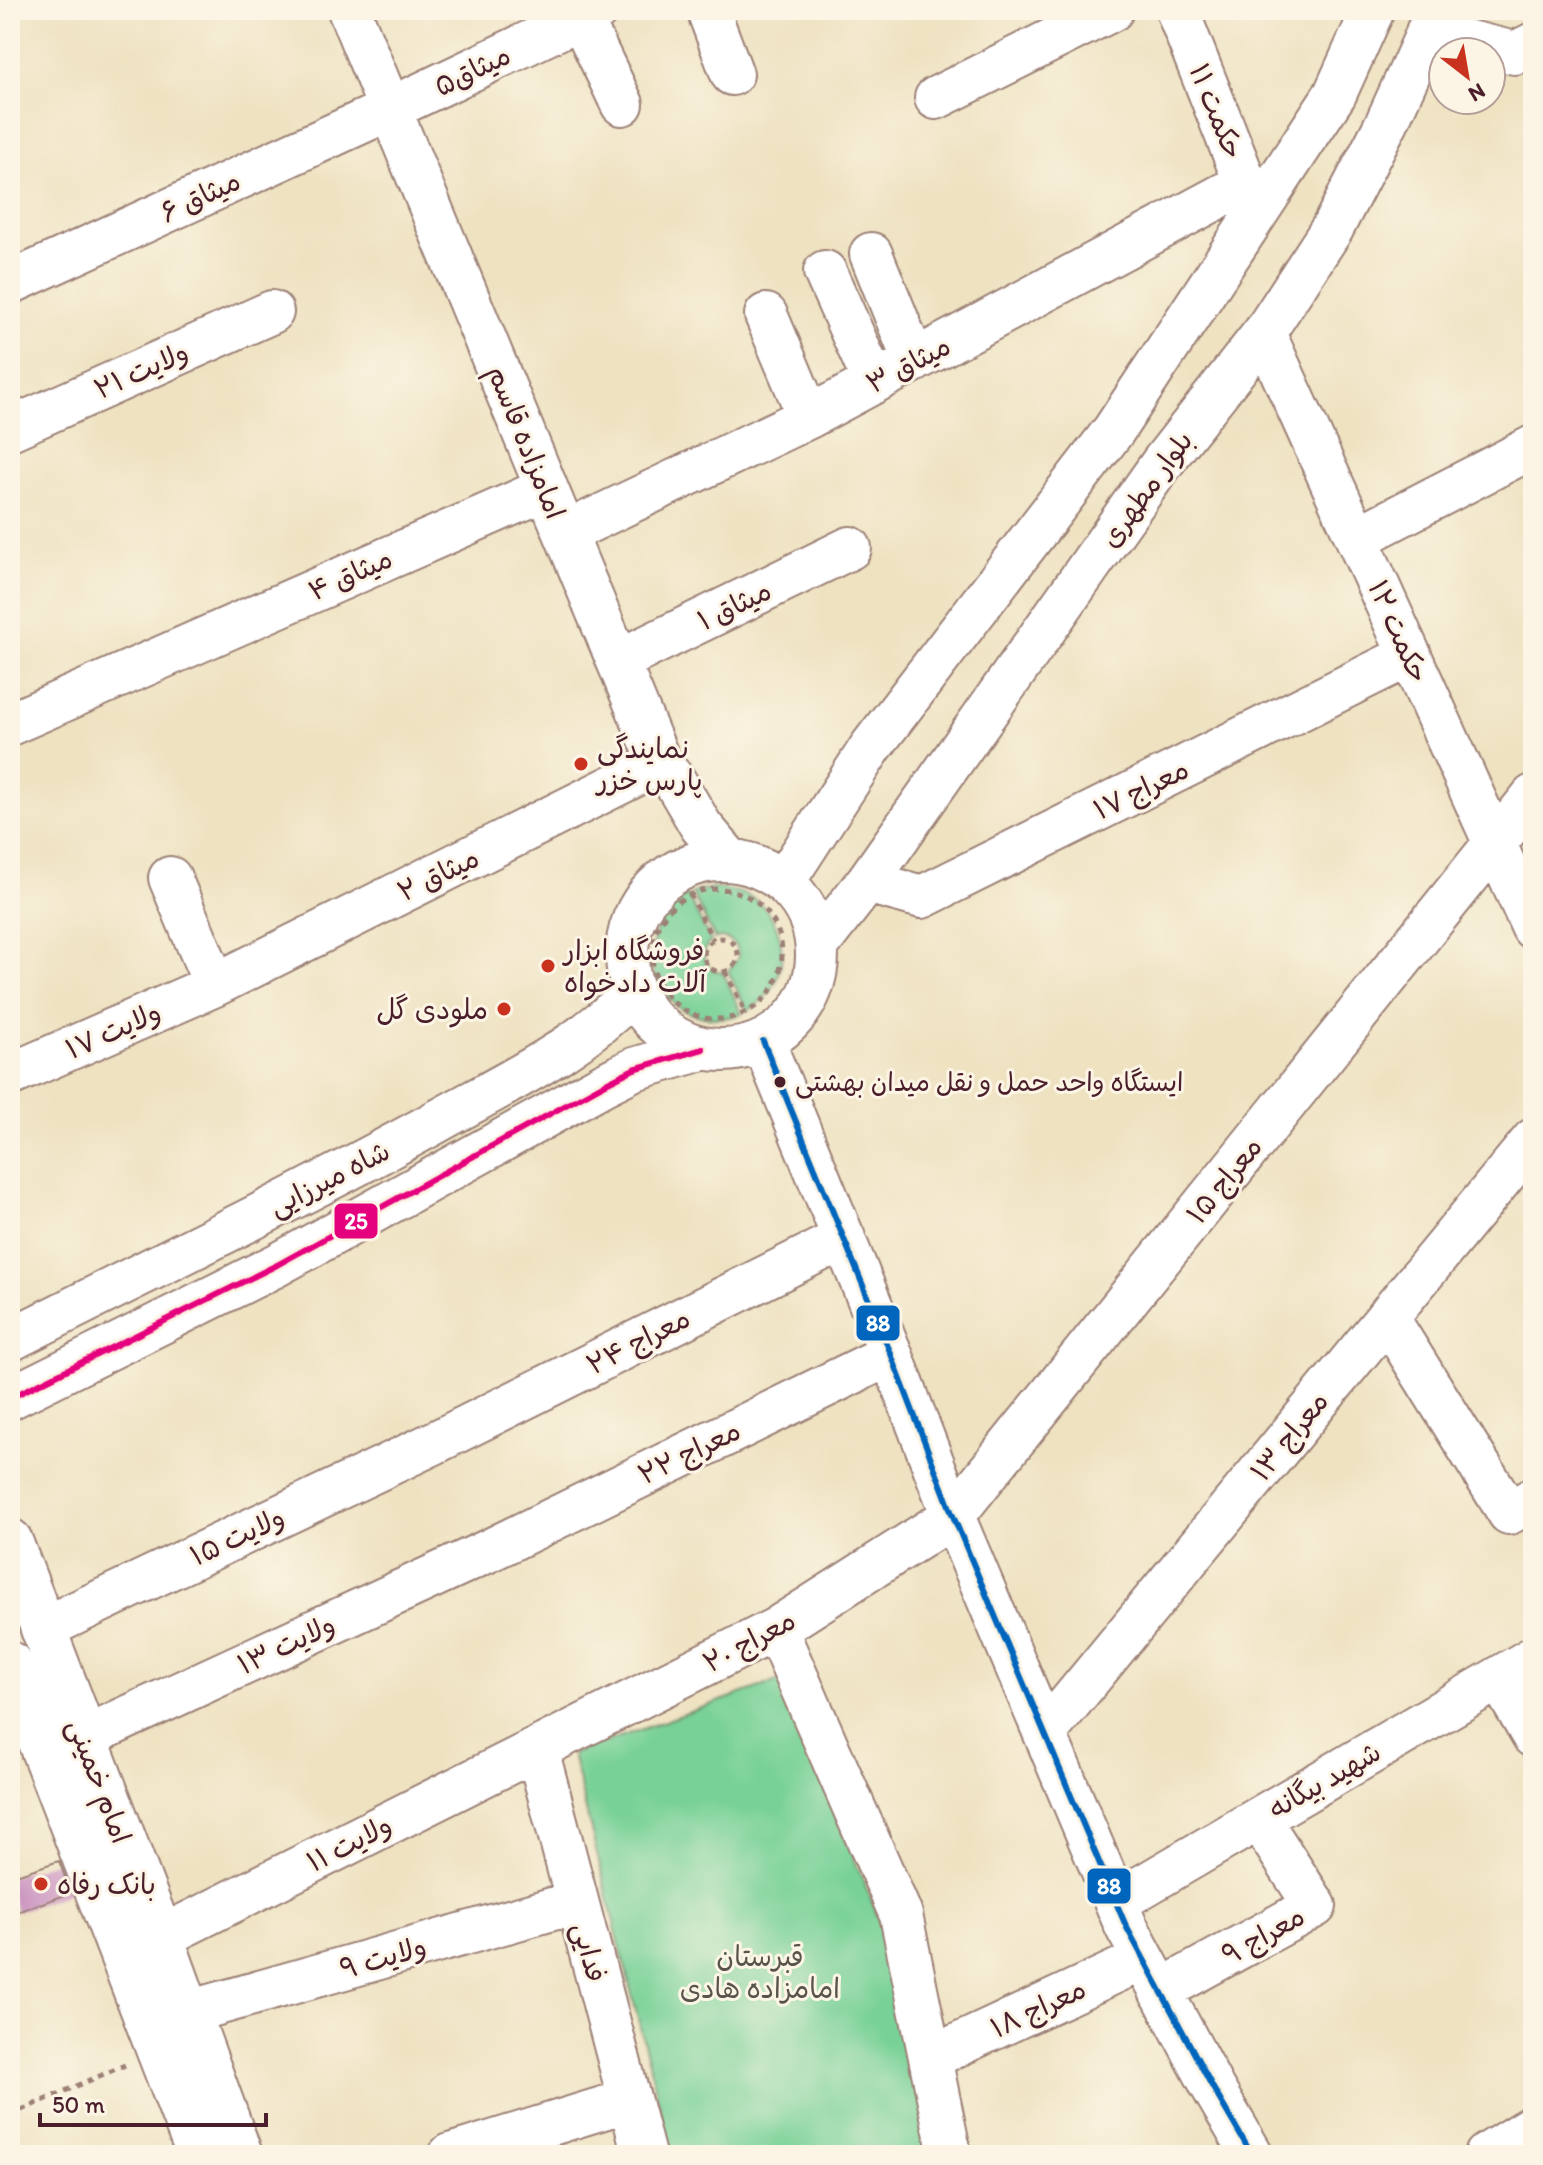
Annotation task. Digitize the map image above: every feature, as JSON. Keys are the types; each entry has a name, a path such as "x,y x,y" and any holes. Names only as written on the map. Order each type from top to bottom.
{"main road":[{"name":"امام خمینی","path":"10,1541 189,2012 214,2151"},
{"name":"امام خمینی","path":"10,1664 159,2051 214,2151"}],"street":[{"name":"امامزاده قاسم","path":"349,10 660,763 674,780 701,826 729,859"},
{"path":"708,10 732,74"},
{"path":"936,98 1112,10"},
{"name":"حکمت ۱۱","path":"1177,10 1251,198"},
{"path":"784,881 871,747 1114,430 1251,198 1335,94 1373,10"},
{"name":"میثاق۵","path":"390,109 589,14"},
{"path":"589,14 622,104"},
{"path":"1432,21 1515,53 1533,44"},
{"name":"بلوار مطهری","path":"817,946 867,882 1162,463 1264,333 1332,229 1387,122 1432,21"},
{"name":"میثاق ۶","path":"10,283 390,109"},
{"name":"میثاق ۳","path":"565,533 809,417 914,361 1251,198"},
{"path":"871,254 914,361"},
{"path":"825,272 874,382"},
{"name":"ولایت ۲۱","path":"10,429 272,312"},
{"path":"766,315 809,417"},
{"name":"حکمت ۱۲","path":"1264,333 1533,928"},
{"path":"1357,538 1533,447"},
{"name":"میثاق ۴","path":"10,724 546,489"},
{"name":"میثاق ۱","path":"618,661 850,548"},
{"name":"معراج ۱۷","path":"867,882 922,897 1410,655"},
{"path":"660,763 658,790 674,839 673,857 679,884"},
{"name":"میثاق ۲","path":"215,985 660,763"},
{"name":"معراج ۱۵","path":"953,1516 1533,796"},
{"path":"729,859 758,866 784,881 800,900 812,922 817,967 812,987 801,1009 784,1028 754,1027 733,1050 703,1049 673,1038 649,1019 633,993 625,961 629,928 644,898 679,884 699,862 729,859"},
{"path":"170,878 215,985"},
{"name":"ولایت ۱۷","path":"10,1075 215,985"},
{"name":"شاه میرزایی","path":"10,1340 383,1150 549,1059 591,1032 633,993"},
{"path":"754,1027 844,1238 953,1516 1116,1902 1152,1975 1252,2155"},
{"name":"شاه میرزایی","path":"10,1398 277,1265 604,1084 634,1069 703,1049"},
{"name":"معراج ۱۳","path":"1045,1733 1533,1140"},
{"name":"معراج ۲۴","path":"432,1444 844,1238"},
{"path":"1387,1317 1509,1513 1533,1499"},
{"name":"معراج ۲۲","path":"488,1551 891,1354"},
{"name":"ولایت ۱۵","path":"42,1629 432,1444"},
{"name":"معراج ۲۰","path":"537,1749 776,1629 953,1516"},
{"name":"ولایت ۱۳","path":"83,1738 488,1551"},
{"path":"776,1629 901,1915 950,2155"},
{"path":"1516,1668 1533,1736"},
{"name":"شهید بیگانه","path":"1116,1902 1516,1668"},
{"name":"فدایی","path":"537,1749 644,2155"},
{"name":"ولایت ۱۱","path":"161,1937 537,1749"},
{"name":"معراج ۹","path":"1152,1975 1315,1906 1259,1819"},
{"name":"ولایت ۹","path":"189,2012 577,1902"},
{"name":"معراج ۱۸","path":"932,2057 1152,1975"},
{"path":"450,2155 629,2100"},
{"path":"1486,2155 1533,2126"}],"path":[{"path":"679,884 713,940"},
{"path":"679,884 734,890 755,900 771,916 780,937 783,959 777,981 764,1000 754,1027"},
{"path":"679,884 672,906 659,921 652,941 652,962 657,982 669,999 685,1011 704,1018 725,1019 754,1027"},
{"path":"722,938 736,947 736,963 725,971 712,970 705,961 704,949 713,940 722,938"},
{"path":"725,971 754,1027"},
{"path":"10,2115 159,2051"}],"green space":[{"path":"712,888 754,899 773,920 779,934 781,962 778,976 763,1000 747,1011 728,971 738,958 736,949 728,940 715,939 692,893"},
{"path":"687,895 711,941 705,951 705,961 711,968 723,972 742,1014 713,1018 689,1012 670,1000 657,982 652,961 654,938 666,915"},
{"name":"قبرستان امامزاده هادی","path":"780,1680 883,1928 935,2155 672,2155 572,1754"}],"building":[{"name":"بانک رفاه","path":"59,1861 71,1893 17,1912 10,1894 10,1877"}],"transit line":[{"name":"88","path":"763,1041 891,1354 953,1516 1126,1926 1252,2155"},
{"name":"25","path":"10,1398 277,1265 604,1084 634,1069 703,1049"}],"place":[{"name":"نمایندگی پارس خزر","path":"581,764"},
{"name":"فروشگاه ابزار آلات دادخواه","path":"548,966"},
{"name":"ملودی گل","path":"504,1009"},
{"name":"ایستگاه واحد حمل و نقل میدان بهشتی","path":"780,1082"},
{"name":"بانک رفاه","path":"41,1884"}]}
